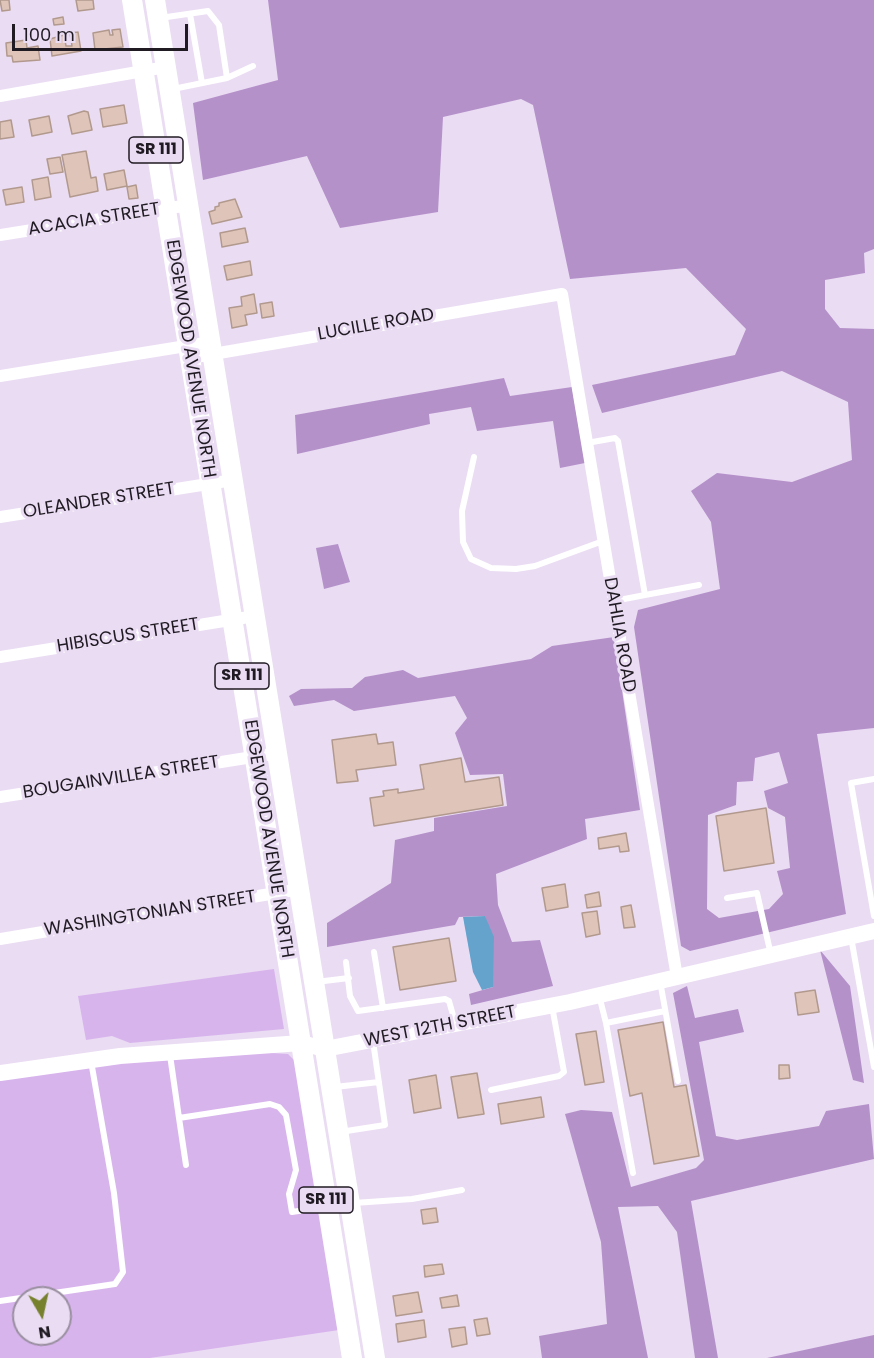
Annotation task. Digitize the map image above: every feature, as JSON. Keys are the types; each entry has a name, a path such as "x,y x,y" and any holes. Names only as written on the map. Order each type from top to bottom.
{"main road":[{"name":"EDGEWOOD AVENUE NORTH","path":"132,0 352,1358"},
{"name":"EDGEWOOD AVENUE NORTH","path":"157,9 375,1358"}],"street":[{"path":"0,96 166,68"},
{"name":"ACACIA STREET","path":"0,235 189,205"},
{"name":"LUCILLE ROAD","path":"0,376 189,352 562,294"},
{"name":"DAHLIA ROAD","path":"562,294 677,977"},
{"name":"OLEANDER STREET","path":"0,517 233,480"},
{"name":"HIBISCUS STREET","path":"0,657 255,616"},
{"name":"BOUGAINVILLEA STREET","path":"0,798 278,753"},
{"name":"WASHINGTONIAN STREET","path":"0,939 300,889"},
{"name":"WEST 12TH STREET","path":"0,1073 91,1059 169,1052 301,1043 326,1049 599,995 874,931"},
{"path":"346,1323 369,1319"}],"lane":[{"path":"157,9 190,14 208,11 214,16 219,24 227,78"},
{"path":"190,14 202,83"},
{"path":"170,89 227,78 254,66"},
{"path":"587,442 615,438 618,441 645,595"},
{"path":"474,457 462,511 463,542 471,560 491,568 516,569 535,566 603,541"},
{"path":"614,601 699,585"},
{"path":"874,779 851,783 874,916"},
{"path":"728,898 757,893 771,955"},
{"path":"851,937 874,1066"},
{"path":"374,952 383,1008"},
{"path":"346,962 350,996 357,1011 445,999 449,1001 455,1025"},
{"path":"315,983 349,978"},
{"path":"660,981 678,1081"},
{"path":"599,995 633,1173"},
{"path":"491,1090 559,1076 564,1072 552,1005"},
{"path":"606,1023 666,1011"},
{"path":"339,1132 385,1125 373,1040"},
{"path":"169,1052 186,1165"},
{"path":"0,1301 115,1284 123,1272 114,1193 91,1059"},
{"path":"332,1088 379,1082"},
{"path":"179,1118 270,1104 279,1107 286,1114 296,1170 289,1194 292,1212 327,1206"},
{"path":"350,1203 412,1199 462,1190"}],"shaded area":[{"path":"268,0 874,0 874,249 864,253 865,273 825,280 825,309 840,328 874,329 874,728 817,734 846,914 690,951 681,946 634,627 638,610 720,589 711,522 691,491 717,473 792,482 852,460 848,402 782,371 602,413 592,385 735,355 746,329 686,268 570,279 533,105 521,99 443,117 438,212 340,228 307,156 203,180 193,103 278,80","holes":["779,752 788,783 764,791 768,808 785,817 790,868 777,871 783,894 769,909 719,918 707,909 708,815 736,805 737,782 753,781 755,758"]},
{"path":"504,378 510,396 572,387 585,463 560,468 553,421 477,431 471,407 429,414 430,424 297,454 295,415"},
{"path":"338,544 350,582 324,589 316,548"},
{"path":"614,637 640,810 585,819 587,839 496,874 498,905 512,942 540,940 553,986 471,1005 469,994 493,987 485,916 459,917 455,925 327,947 327,923 391,883 395,840 434,831 434,818 507,806 503,774 470,775 455,733 467,718 455,696 354,711 334,700 294,706 289,696 301,689 352,688 365,677 403,670 418,678 531,659 552,646"},
{"path":"820,950 850,986 864,1083 853,1080"},
{"path":"274,969 284,1029 130,1043 112,1036 86,1040 78,996"},
{"path":"687,986 695,1018 738,1009 744,1032 699,1042 716,1136 737,1140 819,1126 826,1111 869,1104 874,1159 691,1201 718,1358 695,1358 677,1232 658,1206 618,1207 648,1358 542,1358 539,1336 607,1324 601,1242 565,1114 581,1110 612,1112 631,1187 696,1168 704,1160 673,993"},
{"path":"255,1052 288,1054 295,1061 339,1330 150,1358 0,1358 0,1080 94,1065"},
{"path":"874,1335 874,1358 767,1358"}],"water":[{"path":"485,916 494,937 493,987 482,990 473,972 463,917"}],"building":[{"path":"0,0 9,0 10,10 2,11"},
{"path":"76,0 93,0 94,9 78,11"},
{"path":"63,17 64,24 54,25 53,19"},
{"path":"120,29 123,47 95,50 93,33 109,30 110,35 113,35 112,30"},
{"path":"78,32 81,51 52,56 50,39 64,35 66,46 72,46 70,33"},
{"path":"26,40 27,48 38,46 40,60 13,62 12,56 7,56 6,43"},
{"path":"124,105 127,123 103,127 100,109"},
{"path":"88,112 92,130 72,134 68,116"},
{"path":"49,116 52,132 32,136 29,120"},
{"path":"11,120 14,137 0,139 0,122"},
{"path":"86,151 91,178 96,177 98,191 70,197 62,155"},
{"path":"60,157 63,172 50,174 47,159"},
{"path":"124,170 127,186 107,190 104,174"},
{"path":"48,177 51,197 35,200 32,180"},
{"path":"136,185 138,198 129,199 127,187"},
{"path":"22,187 24,202 6,205 3,190"},
{"path":"235,199 242,217 212,224 209,212 215,210 219,203"},
{"path":"245,228 248,242 222,247 220,233"},
{"path":"250,261 252,275 227,280 224,266"},
{"path":"254,294 257,313 245,315 247,325 232,328 229,308 242,306 241,297"},
{"path":"272,302 274,316 262,318 260,304"},
{"path":"376,734 378,744 393,742 396,765 356,770 358,781 337,783 332,740"},
{"path":"461,758 465,782 499,777 503,805 374,826 370,798 384,796 383,791 398,789 398,793 424,789 420,765"},
{"path":"766,808 774,863 724,871 716,816"},
{"path":"626,833 629,851 620,852 619,846 599,849 598,838"},
{"path":"565,884 568,907 546,911 542,888"},
{"path":"599,892 601,906 587,908 585,895"},
{"path":"631,905 635,927 624,928 621,907"},
{"path":"597,911 600,934 586,937 582,913"},
{"path":"449,938 456,981 400,990 393,947"},
{"path":"815,990 819,1012 798,1015 795,993"},
{"path":"663,1022 674,1087 686,1085 699,1156 654,1164 642,1093 630,1096 618,1030"},
{"path":"596,1031 604,1082 585,1085 576,1034"},
{"path":"779,1065 789,1065 790,1078 779,1079"},
{"path":"477,1073 484,1114 458,1118 451,1077"},
{"path":"436,1075 441,1108 414,1113 409,1080"},
{"path":"541,1097 544,1117 501,1124 498,1104"},
{"path":"436,1208 438,1222 423,1224 421,1210"},
{"path":"442,1264 444,1274 425,1277 424,1266"},
{"path":"418,1292 422,1312 396,1316 393,1296"},
{"path":"457,1295 459,1306 442,1308 440,1298"},
{"path":"487,1318 490,1334 477,1336 474,1320"},
{"path":"424,1320 426,1337 398,1342 396,1324"},
{"path":"465,1327 467,1344 452,1347 449,1329"}]}
